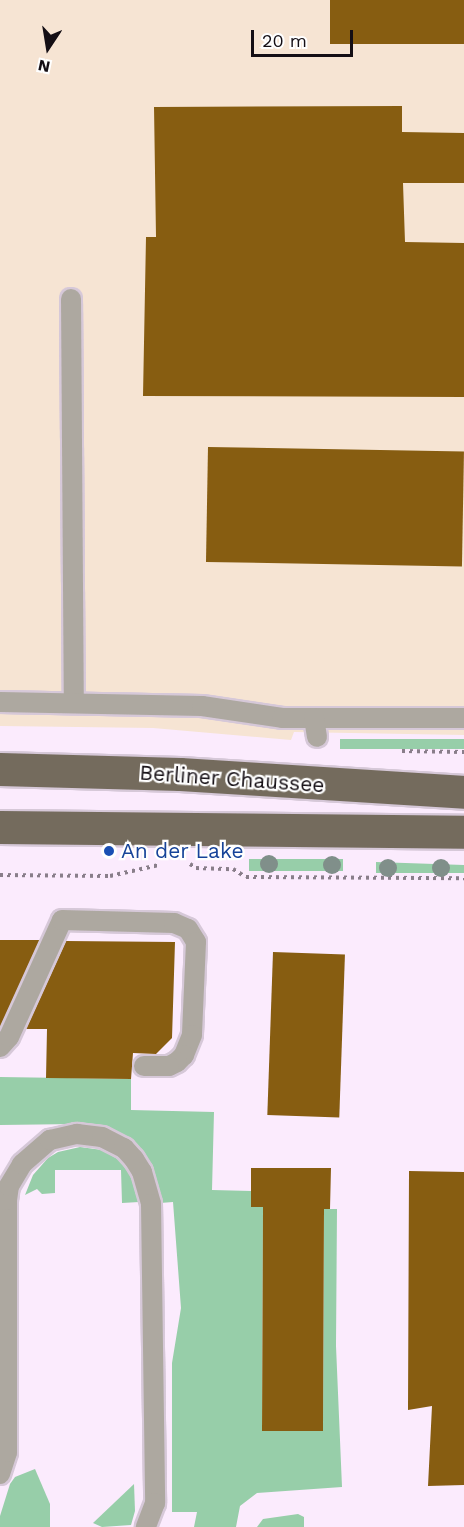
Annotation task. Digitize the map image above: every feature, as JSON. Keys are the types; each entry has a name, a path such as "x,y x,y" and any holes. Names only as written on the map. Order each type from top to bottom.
{"main road":[{"name":"Berliner Chaussee","path":"0,769 156,773 464,792"},
{"name":"Berliner Chaussee","path":"0,827 464,832"}],"lane":[{"path":"71,299 75,703"},
{"path":"0,702 202,706 282,718 315,727 464,718"},
{"path":"0,1047 9,1037 62,920 174,923 188,929 196,942 192,1035 189,1045 177,1062 169,1066 144,1066"},
{"path":"0,1474 7,1452 7,1200 9,1186 22,1164 51,1140 77,1134 102,1137 124,1148 134,1159 142,1172 151,1204 155,1503 146,1527"}],"path":[{"path":"0,875 110,876"}],"shaded area":[{"path":"0,0 464,0 464,735 294,732 291,740 153,728 0,726"}],"green space":[{"path":"340,739 464,739 464,749 340,749"},
{"path":"249,859 343,859 343,871 249,871"},
{"path":"376,862 464,865 464,873 376,873"},
{"path":"0,1077 131,1079 131,1110 214,1112 212,1190 251,1191 251,1207 263,1207 262,1431 323,1431 324,1209 337,1209 336,1346 342,1487 257,1493 240,1506 236,1527 194,1527 197,1512 172,1512 172,1363 181,1308 173,1202 160,1203 158,1184 142,1154 92,1126 77,1124 0,1125"},
{"path":"80,1147 102,1150 121,1161 135,1179 139,1202 122,1203 121,1170 55,1170 55,1193 42,1194 37,1189 25,1195 33,1175 48,1158 58,1152"},
{"path":"35,1469 50,1504 50,1527 0,1527 0,1516 10,1484 15,1477"},
{"path":"134,1484 135,1511 131,1525 102,1527 93,1523"},
{"path":"298,1514 304,1517 304,1527 257,1527 263,1519"}],"building":[{"path":"330,0 464,0 464,44 330,44"},
{"path":"402,106 402,132 464,133 464,183 403,183 405,242 464,243 464,397 143,396 146,237 156,237 154,107"},
{"path":"208,447 464,451 462,566 206,562"},
{"path":"0,940 40,940 0,1028"},
{"path":"66,941 175,942 172,1038 156,1054 133,1053 131,1079 46,1078 47,1029 26,1029"},
{"path":"273,952 345,955 339,1117 267,1115"},
{"path":"251,1168 331,1168 330,1209 324,1209 323,1431 262,1431 263,1207 251,1207"},
{"path":"409,1171 464,1172 464,1485 428,1486 432,1406 408,1410"}],"place":[{"name":"An der Lake","path":"109,851"}]}
